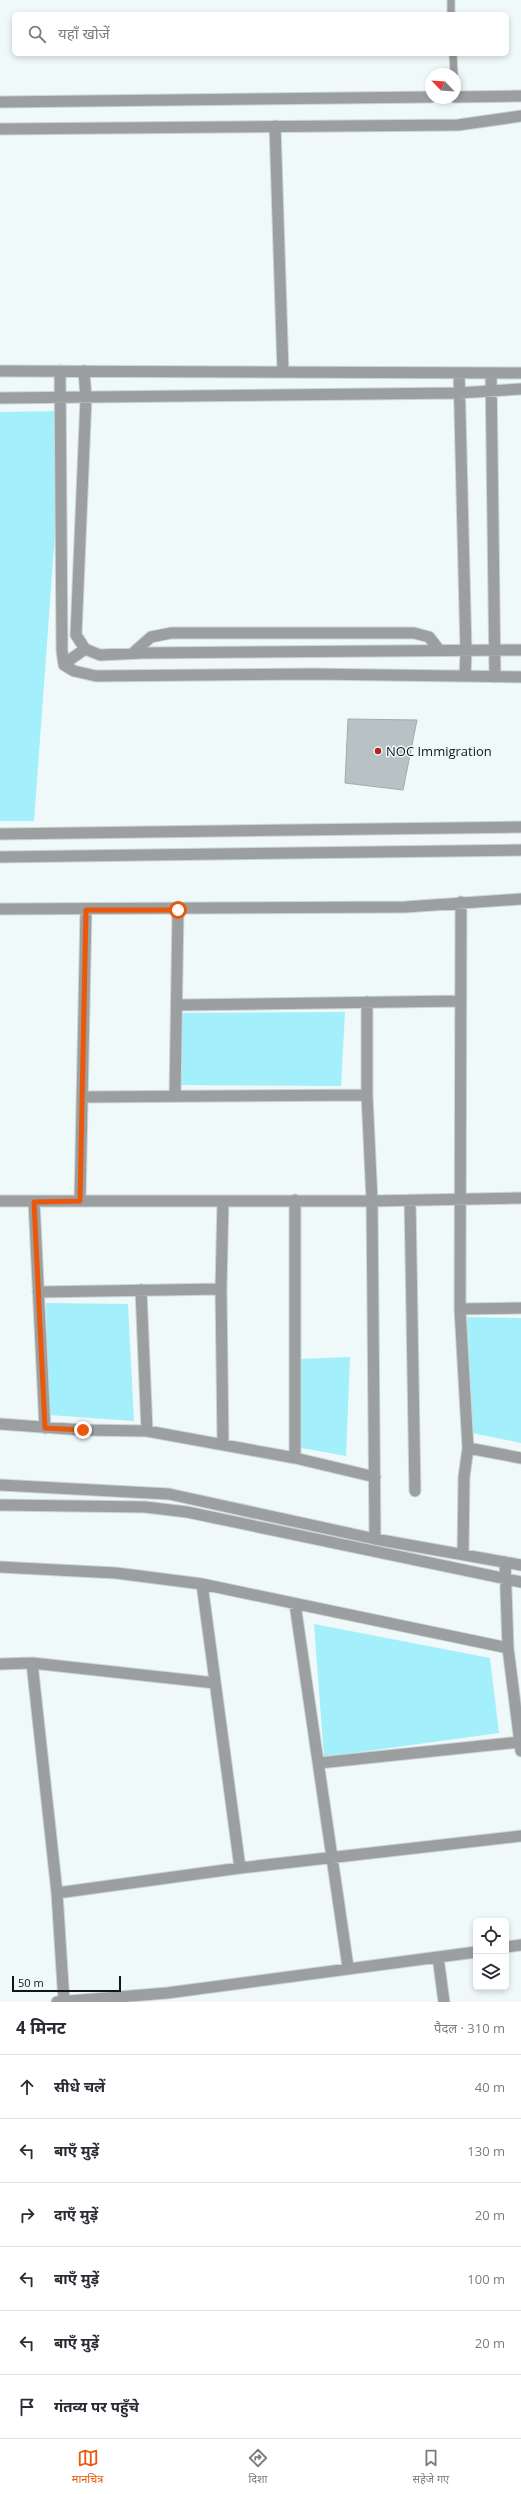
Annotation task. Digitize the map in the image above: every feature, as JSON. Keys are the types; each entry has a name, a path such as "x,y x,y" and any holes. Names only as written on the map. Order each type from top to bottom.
{"street":[{"path":"461,97 521,96"},
{"path":"0,102 425,97"},
{"path":"0,129 458,125 521,116"},
{"path":"275,126 283,372"},
{"path":"0,371 521,373"},
{"path":"60,371 62,651 64,664 74,671 96,676 521,677"},
{"path":"84,371 86,398 76,635 85,649 100,655 133,653 521,650"},
{"path":"459,373 458,393 466,650 465,676"},
{"path":"491,373 490,391 496,650 495,677"},
{"path":"0,398 86,398 272,393 458,393 521,390"},
{"path":"133,653 151,637 170,633 414,633 429,637 440,651"},
{"path":"64,664 85,649"},
{"path":"0,834 521,827"},
{"path":"0,857 521,850"},
{"path":"0,909 178,910 405,907 521,899"},
{"path":"461,902 460,1309 468,1448 464,1476 463,1554"},
{"path":"80,1201 86,910"},
{"path":"175,1096 178,910"},
{"path":"177,1005 460,1001"},
{"path":"367,1002 367,1095 372,1200 375,1539"},
{"path":"82,1096 367,1095"},
{"path":"0,1201 410,1200 521,1198"},
{"path":"295,1200 295,1458"},
{"path":"410,1200 415,1490"},
{"path":"223,1201 221,1289 224,1444"},
{"path":"34,1202 45,1428"},
{"path":"38,1292 221,1289"},
{"path":"141,1290 147,1431"},
{"path":"460,1309 521,1308"},
{"path":"0,1424 45,1428 147,1431 295,1458 375,1478"},
{"path":"468,1448 521,1458"},
{"path":"0,1485 168,1494 375,1539 521,1565"},
{"path":"0,1505 145,1507 179,1511 521,1582"},
{"path":"319,1763 520,1747 508,1648 505,1562"},
{"path":"0,1567 116,1573 202,1584 508,1648"},
{"path":"202,1584 240,1868"},
{"path":"295,1604 348,1967"},
{"path":"0,1664 32,1663 215,1682"},
{"path":"32,1663 57,1893 62,2002 168,1997 348,1967 473,1952"},
{"path":"57,1893 240,1868 332,1859 521,1836"},
{"path":"509,1947 521,1945"},
{"path":"438,1957 444,2002"}],"lane":[{"path":"451,0 452,12"},
{"path":"453,56 454,68"}],"shaded area":[{"path":"64,411 34,821 0,821 0,412"},
{"path":"345,1012 341,1086 177,1085 180,1013"},
{"path":"46,1303 128,1304 134,1421 49,1415"},
{"path":"465,1317 521,1318 521,1443 467,1432"},
{"path":"350,1357 346,1456 296,1447 299,1359"},
{"path":"314,1624 490,1658 499,1733 324,1757"}],"building":[{"name":"NOC Immigration","path":"348,719 417,720 403,790 345,783"}],"place":[{"name":"NOC Immigration","path":"378,751"}],"route":[{"path":"83,1430 45,1428 34,1202 80,1201 86,910 178,910"}]}
